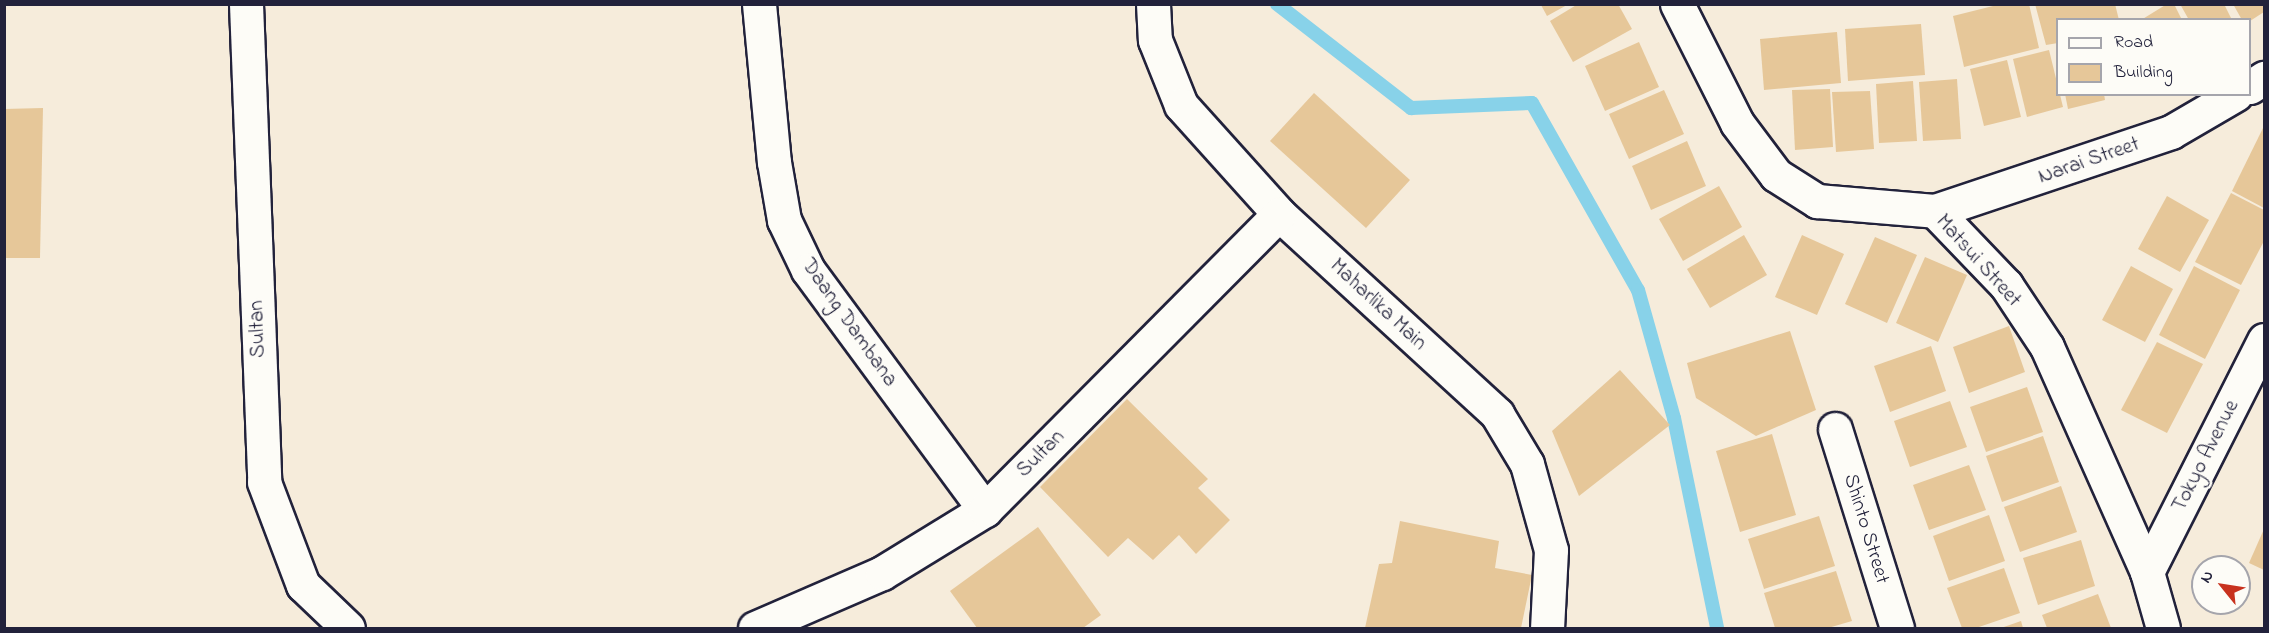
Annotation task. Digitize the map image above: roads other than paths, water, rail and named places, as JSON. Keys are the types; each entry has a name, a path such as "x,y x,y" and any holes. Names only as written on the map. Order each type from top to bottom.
{"street":[{"name":"Sultan","path":"246,4 264,482 303,585 348,628"},
{"name":"Daang Dambana","path":"759,4 774,162 784,220 808,270 985,510"},
{"name":"Maharlika Main","path":"1153,4 1155,39 1181,105 1279,214 1497,414 1527,464 1551,550 1547,628"},
{"name":"Matsui Street","path":"1677,4 1737,123 1776,175 1817,201 1935,211 2006,285 2047,346 2147,572 2163,628"},
{"path":"2251,86 2265,78"},
{"name":"Narai Street","path":"1935,211 2170,132 2233,96"},
{"name":"Sultan","path":"755,628 882,573 985,510 1279,214"},
{"name":"Tokyo Avenue","path":"2147,572 2265,340"},
{"name":"Shinto Street","path":"1834,429 1897,628"}],"waterway":[{"path":"1277,4 1411,108 1532,103 1638,290 1674,418 1717,628"}]}
